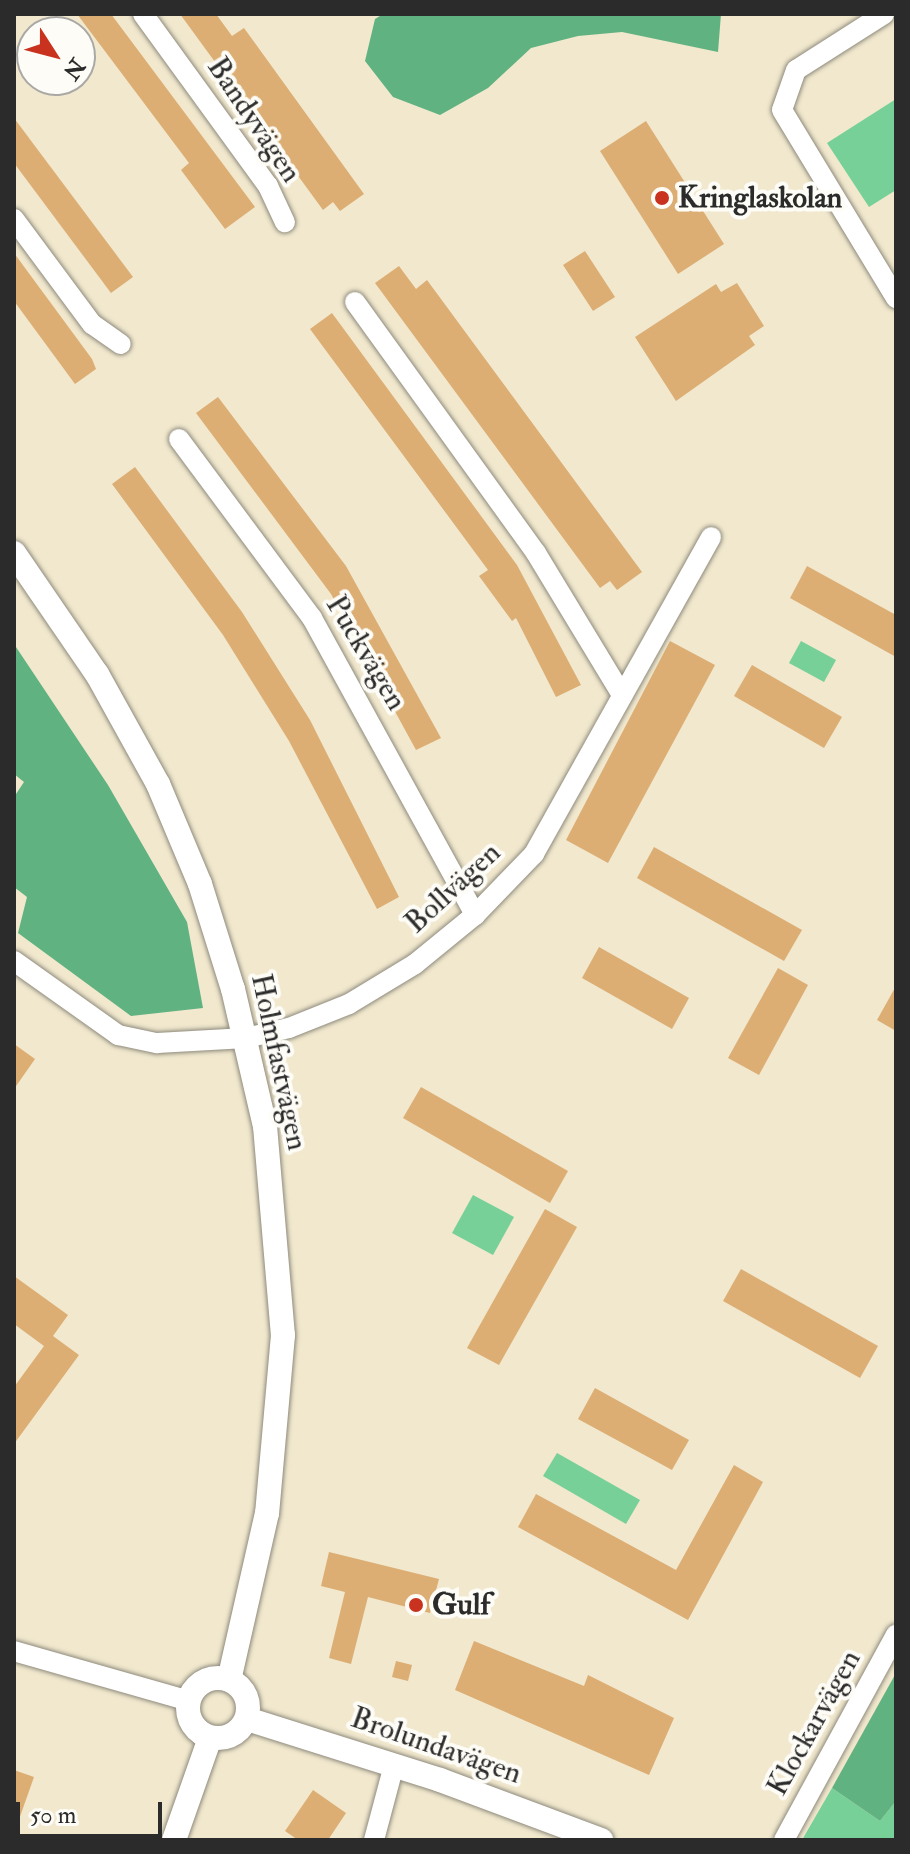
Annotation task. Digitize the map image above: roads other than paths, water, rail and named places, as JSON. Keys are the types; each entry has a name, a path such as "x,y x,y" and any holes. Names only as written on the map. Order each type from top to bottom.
{"street":[{"name":"Bandyvägen","path":"143,14 268,186 285,222"},
{"path":"884,14 796,70 782,110 896,298"},
{"path":"14,219 92,324 121,344"},
{"path":"355,302 536,553 622,695"},
{"name":"Puckvägen","path":"179,439 312,618 475,915"},
{"name":"Bollvägen","path":"14,961 118,1035 157,1043 246,1038 289,1028 349,1004 415,964 475,915 534,854 711,537"},
{"name":"Holmfastvägen","path":"14,553 97,674 158,784 200,884 246,1038 265,1126 283,1335 267,1513 229,1680"},
{"name":"Klockarvägen","path":"784,1840 896,1635"},
{"path":"14,1651 189,1701"},
{"path":"229,1680 246,1694 247,1719 232,1736 210,1738 193,1725 189,1701 204,1681 229,1680"},
{"name":"Brolundavägen","path":"247,1719 394,1765 601,1840"},
{"path":"174,1840 210,1738"},
{"path":"374,1840 394,1765"}],"place":[{"name":"Kringlaskolan","path":"662,198"},
{"name":"Gulf","path":"416,1605"}]}
